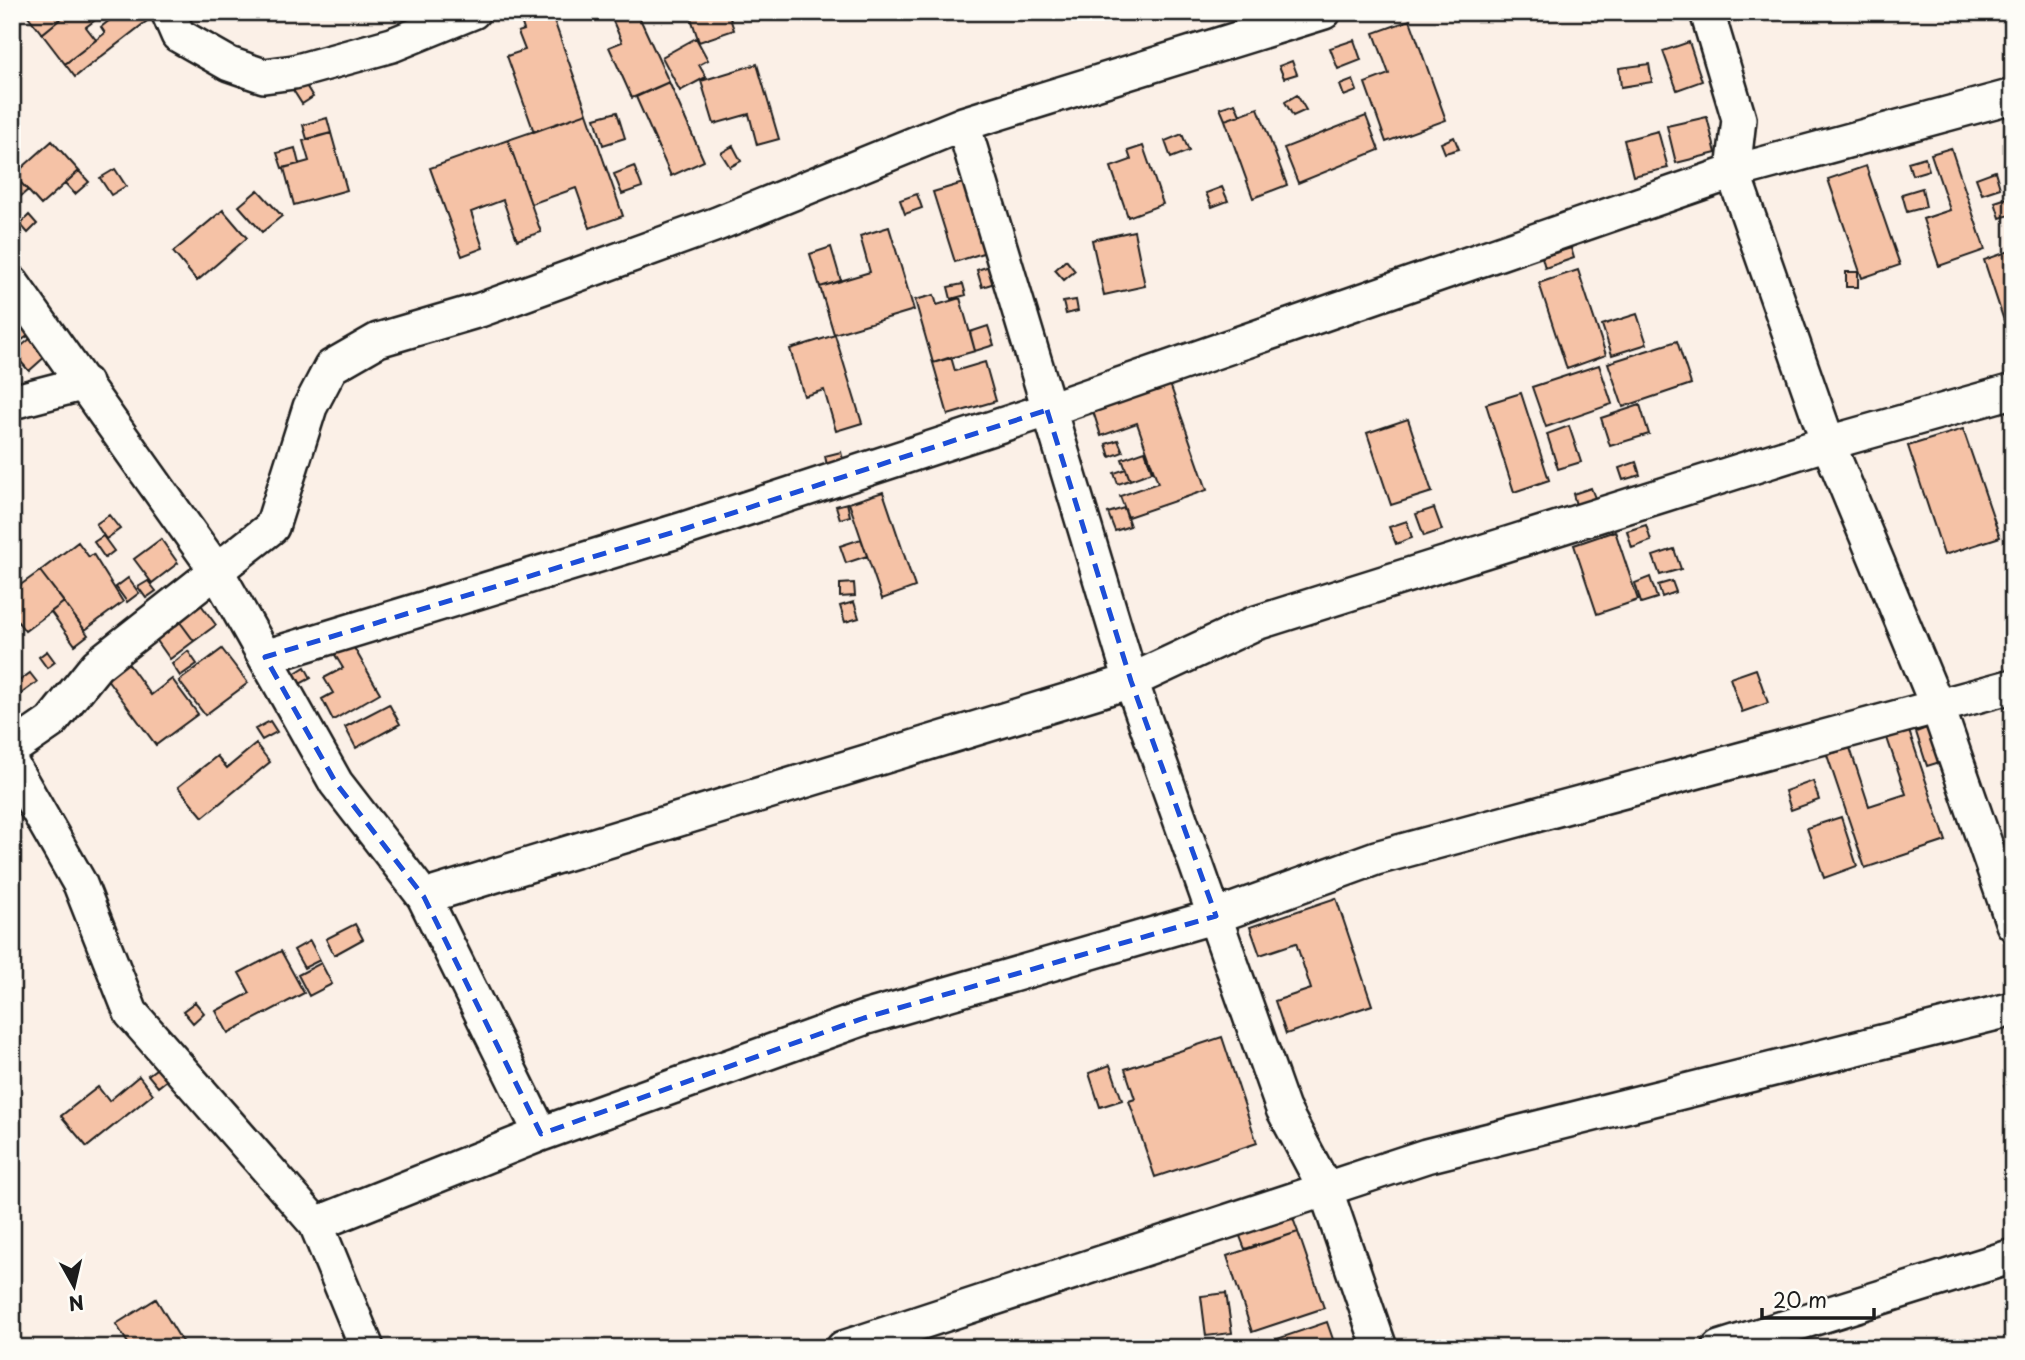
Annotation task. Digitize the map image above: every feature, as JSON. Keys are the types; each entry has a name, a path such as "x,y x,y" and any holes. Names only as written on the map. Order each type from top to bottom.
{"street":[{"path":"169,12 178,34 229,64 264,76 294,72 392,45 472,12"},
{"path":"12,750 51,722 97,665 272,527 310,407 331,367 378,340 480,310 717,224 963,124 1324,12"},
{"path":"1707,12 1739,119 1733,172 1828,443 1938,708 2013,924"},
{"path":"265,657 684,529 1047,410 1733,172 2013,96"},
{"path":"963,124 1047,410 1131,681 1283,1109 1325,1188 1380,1348"},
{"path":"12,283 216,570 336,783 425,897 541,1134"},
{"path":"12,402 85,383"},
{"path":"425,897 1131,681 1253,624 1828,443 2013,391"},
{"path":"316,1224 541,1134 864,1018 1216,916 1376,858 2013,686"},
{"path":"12,765 80,884 131,1013 316,1224 367,1348"},
{"path":"843,1348 1426,1156 2013,1009"},
{"path":"1719,1348 2013,1256"}],"highlighted area":[{"path":"1047,410 1131,681 1216,916 864,1018 541,1134 424,897 336,783 265,657 684,529"}],"building":[{"path":"25,12 69,12 42,34"},
{"path":"69,12 106,12 86,27 96,40 65,64 42,34"},
{"path":"120,12 148,12 152,17 75,77 65,64 105,33 101,27"},
{"path":"535,12 551,12 587,113 534,132 507,56 525,50 518,32 524,30 520,18"},
{"path":"609,12 637,12 669,82 632,98 609,47 622,42"},
{"path":"689,12 728,12 734,30 699,42"},
{"path":"1410,20 1446,120 1386,142 1365,83 1389,74 1374,33"},
{"path":"696,38 708,60 699,65 706,77 680,91 662,57"},
{"path":"1354,40 1361,60 1338,69 1330,48"},
{"path":"1689,42 1702,81 1677,90 1663,51"},
{"path":"1292,61 1297,74 1284,78 1279,66"},
{"path":"757,64 779,139 757,145 749,114 714,124 701,81"},
{"path":"1649,64 1652,82 1621,87 1619,68"},
{"path":"1353,80 1357,91 1344,96 1340,85"},
{"path":"669,82 704,161 671,176 636,97"},
{"path":"305,84 313,97 302,104 293,90"},
{"path":"1297,95 1306,110 1293,116 1285,102"},
{"path":"1235,103 1240,115 1225,120 1220,108"},
{"path":"1258,108 1287,185 1253,198 1225,120"},
{"path":"617,112 625,138 603,145 595,118"},
{"path":"587,113 623,216 590,228 576,188 531,204 508,140"},
{"path":"1366,116 1379,150 1298,183 1284,148"},
{"path":"1707,117 1716,153 1676,163 1667,126"},
{"path":"327,118 331,133 307,139 303,125"},
{"path":"1658,131 1668,168 1633,176 1624,140"},
{"path":"331,133 347,190 294,205 284,168 309,161 303,141"},
{"path":"1182,134 1189,151 1171,158 1165,141"},
{"path":"1454,137 1459,149 1445,153 1441,143"},
{"path":"508,140 541,232 517,240 503,200 471,212 483,248 462,256 430,168"},
{"path":"52,141 79,171 41,205 14,175"},
{"path":"733,146 741,161 730,167 721,153"},
{"path":"1143,146 1163,204 1128,217 1111,167 1131,160 1128,151"},
{"path":"295,148 299,164 282,168 277,153"},
{"path":"1951,148 1985,250 1939,266 1923,219 1950,210 1931,154"},
{"path":"1925,157 1929,170 1912,175 1908,162"},
{"path":"634,166 642,187 622,194 614,174"},
{"path":"1866,166 1900,265 1862,278 1828,179"},
{"path":"115,169 126,186 111,195 100,178"},
{"path":"79,171 89,182 75,194 65,183"},
{"path":"1995,171 2000,188 1982,194 1976,178"},
{"path":"14,176 28,190 12,204 12,178"},
{"path":"970,181 992,250 955,262 933,192"},
{"path":"1222,187 1228,201 1212,207 1206,193"},
{"path":"1922,188 1926,207 1907,212 1902,194"},
{"path":"258,190 282,216 262,232 239,206"},
{"path":"917,194 922,208 905,214 900,200"},
{"path":"2013,196 2013,214 2000,218 1995,202"},
{"path":"223,210 247,238 197,281 173,252"},
{"path":"29,215 37,224 28,233 20,224"},
{"path":"889,227 914,310 834,334 820,287 870,272 860,236"},
{"path":"1134,231 1145,286 1104,295 1092,240"},
{"path":"831,247 841,281 820,287 810,254"},
{"path":"1571,248 1574,258 1545,268 1542,257"},
{"path":"2013,250 2013,345 2012,345 1984,260"},
{"path":"1066,260 1075,271 1064,280 1055,270"},
{"path":"996,264 1001,281 982,287 977,270"},
{"path":"1578,270 1606,355 1567,369 1539,283"},
{"path":"1846,272 1858,272 1858,287 1846,287"},
{"path":"963,284 966,295 951,299 948,287"},
{"path":"934,295 937,305 960,298 975,351 933,363 915,300"},
{"path":"1076,300 1078,311 1066,314 1063,302"},
{"path":"1637,314 1647,344 1612,355 1602,325"},
{"path":"15,318 29,335 12,347 12,320"},
{"path":"988,326 994,345 975,351 970,332"},
{"path":"835,335 862,423 836,431 824,390 804,396 790,349"},
{"path":"31,338 47,355 29,371 13,353"},
{"path":"1677,341 1691,384 1623,407 1608,363"},
{"path":"951,357 955,371 985,362 996,401 948,415 933,363"},
{"path":"1599,365 1612,404 1546,427 1532,387"},
{"path":"1170,384 1207,490 1128,517 1120,496 1158,483 1137,423 1101,436 1093,411"},
{"path":"1521,393 1549,480 1514,492 1486,404"},
{"path":"1640,405 1649,434 1610,446 1601,418"},
{"path":"1408,419 1432,492 1391,505 1367,433"},
{"path":"1569,426 1581,462 1558,469 1547,434"},
{"path":"1963,429 2000,537 1944,555 1908,446"},
{"path":"1118,440 1123,452 1110,457 1106,444"},
{"path":"1145,451 1152,472 1130,480 1122,459"},
{"path":"841,452 845,467 828,470 825,456"},
{"path":"1636,462 1640,475 1623,480 1619,468"},
{"path":"1126,469 1130,480 1118,484 1114,473"},
{"path":"1591,488 1597,503 1577,509 1573,494"},
{"path":"883,492 915,587 882,599 849,503"},
{"path":"847,503 850,516 840,519 836,506"},
{"path":"1124,508 1130,526 1115,531 1108,513"},
{"path":"1434,508 1442,530 1424,536 1416,514"},
{"path":"109,515 120,529 106,539 96,524"},
{"path":"1407,521 1412,538 1396,544 1389,527"},
{"path":"1646,525 1651,541 1632,548 1627,531"},
{"path":"1615,531 1638,600 1597,614 1574,545"},
{"path":"103,536 114,551 105,558 94,542"},
{"path":"161,539 178,563 152,583 134,559"},
{"path":"861,539 867,556 846,563 840,546"},
{"path":"78,542 89,557 93,554 123,602 85,630 40,571"},
{"path":"1674,549 1681,569 1660,575 1653,556"},
{"path":"40,571 64,602 25,631 12,614 12,591"},
{"path":"1650,577 1657,598 1641,603 1635,583"},
{"path":"128,578 139,593 127,602 116,587"},
{"path":"148,581 156,591 146,598 138,587"},
{"path":"1672,581 1676,592 1662,597 1658,585"},
{"path":"854,583 855,596 840,597 840,584"},
{"path":"64,602 88,635 75,645 51,612"},
{"path":"199,602 216,625 194,641 177,618"},
{"path":"854,602 859,618 845,622 840,606"},
{"path":"177,618 194,641 170,659 153,635"},
{"path":"349,639 380,693 333,720 322,699 333,693 324,678 343,668 332,650"},
{"path":"222,649 248,683 205,715 179,681"},
{"path":"47,651 55,662 47,668 39,657"},
{"path":"188,651 197,664 180,676 172,664"},
{"path":"125,659 151,695 172,679 198,714 156,745 104,675"},
{"path":"305,667 311,678 298,685 292,675"},
{"path":"1756,669 1768,703 1742,712 1730,678"},
{"path":"30,673 37,682 18,696 12,686"},
{"path":"389,704 400,724 356,748 345,727"},
{"path":"270,721 277,732 262,740 255,729"},
{"path":"1932,726 1943,761 1927,766 1916,732"},
{"path":"1909,731 1946,841 1865,868 1827,755 1850,748 1869,806 1906,794 1887,738"},
{"path":"256,744 270,762 203,817 178,787 217,756 227,768"},
{"path":"1813,781 1819,800 1791,810 1785,791"},
{"path":"1841,817 1857,866 1824,878 1807,828"},
{"path":"1336,898 1372,1005 1286,1034 1275,1001 1311,989 1296,943 1260,955 1250,927"},
{"path":"355,924 363,939 334,955 326,939"},
{"path":"310,941 320,960 304,968 294,950"},
{"path":"281,951 304,993 228,1033 216,1011 250,993 239,973"},
{"path":"321,963 332,984 309,996 298,975"},
{"path":"195,1002 204,1013 193,1023 183,1011"},
{"path":"1222,1037 1257,1143 1155,1177 1129,1101 1135,1099 1125,1069"},
{"path":"163,1064 172,1076 158,1087 148,1075"},
{"path":"1110,1065 1122,1100 1100,1107 1089,1073"},
{"path":"139,1076 153,1094 87,1147 61,1116 98,1087 109,1101"},
{"path":"2013,1083 2013,1113 2004,1086"},
{"path":"1291,1213 1298,1232 1245,1249 1238,1231"},
{"path":"1298,1232 1324,1308 1252,1332 1227,1256"},
{"path":"1226,1293 1232,1333 1206,1336 1201,1296"},
{"path":"156,1299 186,1348 131,1348 116,1324"},
{"path":"1327,1322 1336,1348 1257,1346"}]}
